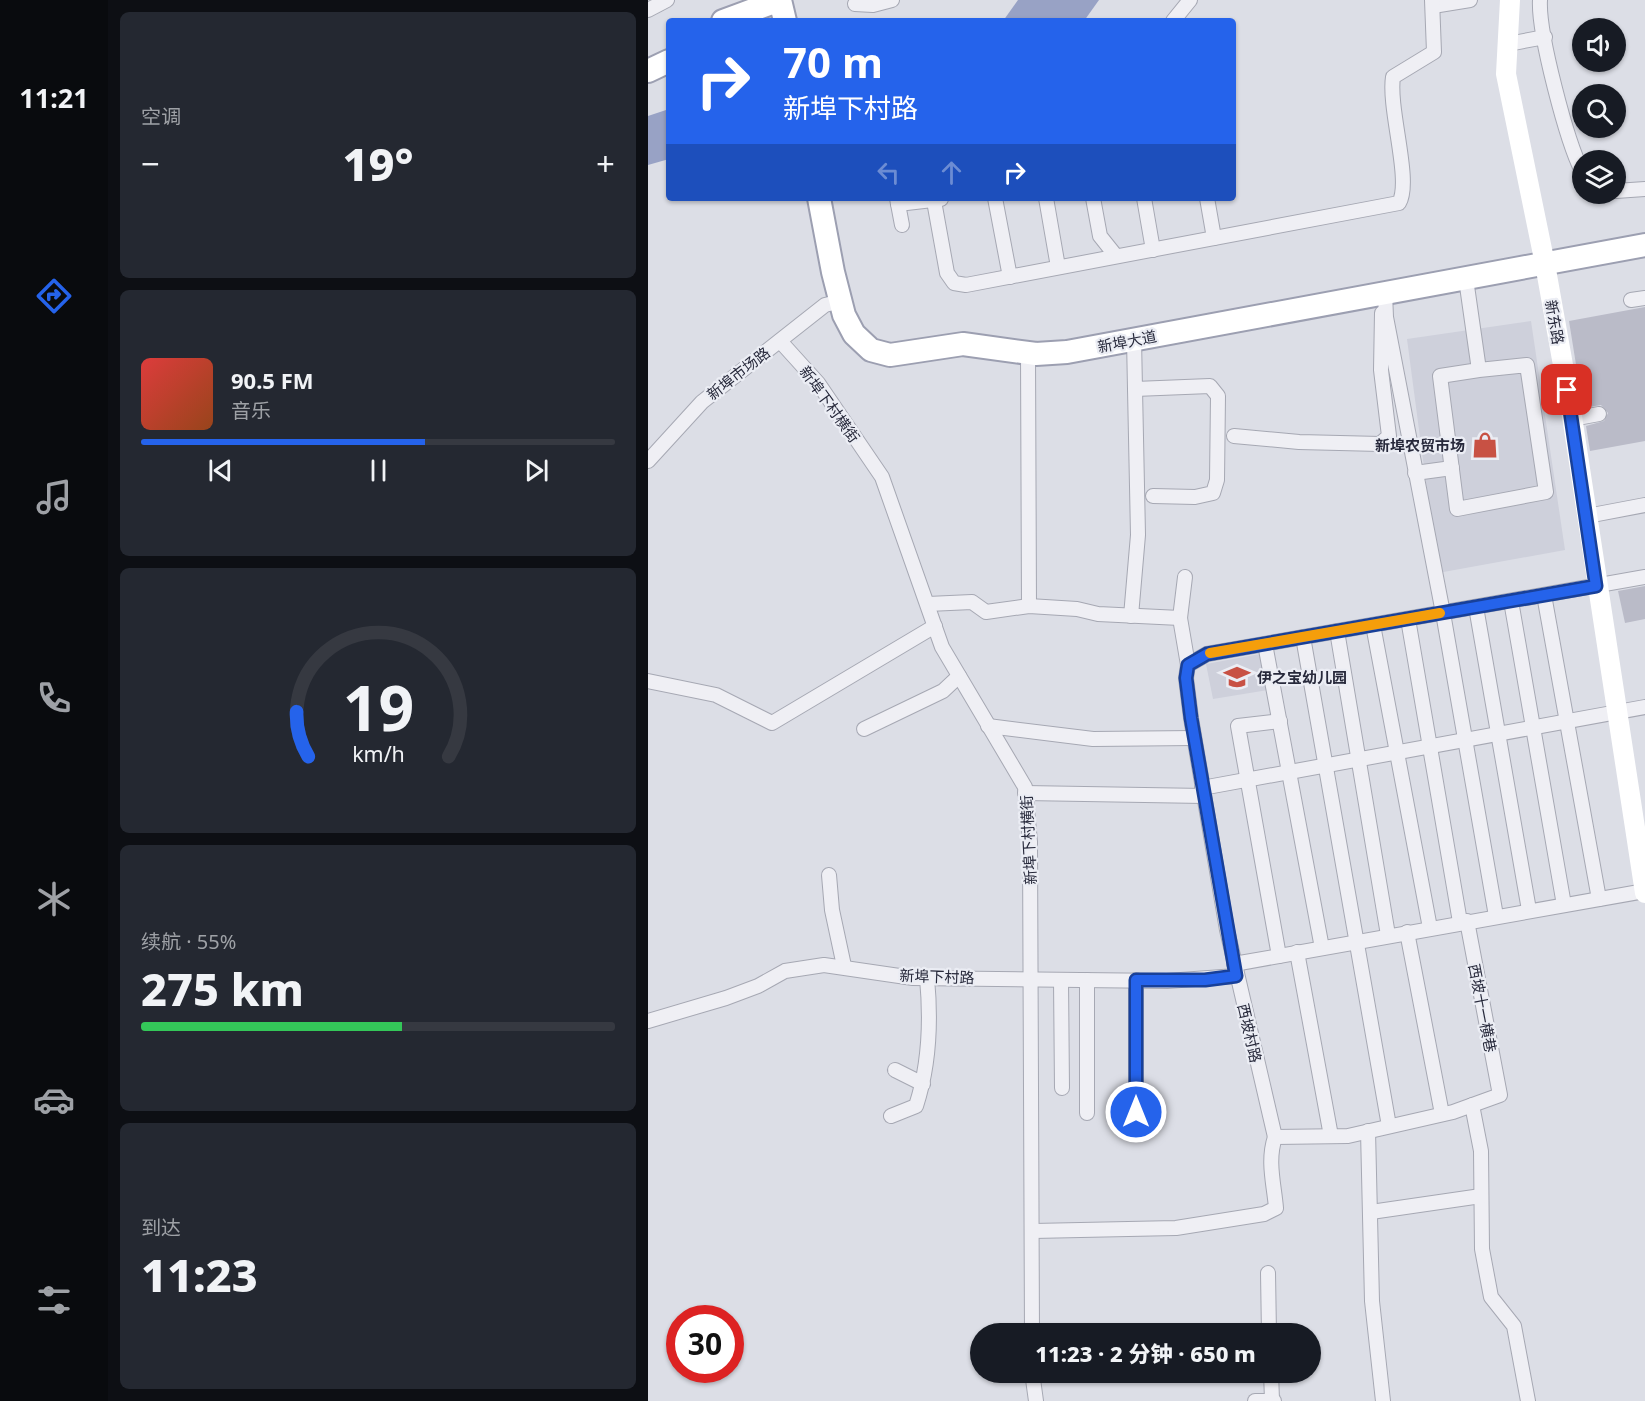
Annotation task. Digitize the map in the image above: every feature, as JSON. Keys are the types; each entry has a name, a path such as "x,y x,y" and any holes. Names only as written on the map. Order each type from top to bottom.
{"main road":[{"path":"737,18 776,10"},
{"path":"648,54 666,45"},
{"path":"648,71 666,62"},
{"name":"新埠大道","path":"820,201 841,302 850,329 866,346 877,353 904,354 963,344 1028,354 1067,352 1645,245"},
{"name":"新埠大道","path":"1545,264 1567,267 1629,257 1645,258"}],"street":[{"path":"648,10 668,0"},
{"path":"855,4 873,5 892,0"},
{"path":"1175,18 1190,0"},
{"path":"938,201 950,280 966,285 1399,203 1404,188 1394,125 1393,77 1434,52 1433,3 1470,0"},
{"name":"新东路","path":"1510,0 1506,74 1545,264 1572,419 1645,892"},
{"path":"1540,0 1545,37 1574,150"},
{"path":"1508,44 1545,37"},
{"path":"1626,190 1645,189"},
{"path":"897,201 902,225"},
{"path":"997,201 1010,277"},
{"path":"1047,201 1058,267"},
{"path":"1094,201 1100,236 1116,256"},
{"path":"1145,201 1154,250"},
{"path":"1208,201 1214,238"},
{"path":"1466,279 1479,370"},
{"path":"1234,436 1299,442 1380,444 1389,436 1380,340 1384,293"},
{"path":"1384,293 1496,916"},
{"name":"新埠市场路","path":"648,461 702,402 825,305 841,302"},
{"path":"1131,616 1138,535 1134,339"},
{"name":"新埠下村横街","path":"780,341 818,383 882,477 942,647 1025,787 1030,842 1032,979 1032,1323"},
{"path":"1028,354 1029,606"},
{"path":"1527,365 1546,492 1457,509 1440,376 1479,370 1527,365"},
{"path":"1135,389 1210,386 1218,396 1217,480 1213,494 1195,497 1153,496"},
{"path":"1572,419 1599,414"},
{"path":"1415,473 1452,468"},
{"path":"1587,516 1645,505"},
{"name":"西坡村路","path":"1185,577 1180,618 1188,665 1186,678 1194,738 1235,970 1275,1137"},
{"path":"1188,665 1207,654 1645,577"},
{"path":"1544,595 1599,899"},
{"path":"1511,601 1564,905"},
{"path":"928,604 972,602 986,612 1029,606 1131,616 1180,618"},
{"path":"1476,607 1529,910"},
{"name":"西坡十一横巷","path":"1408,619 1463,921 1500,1095 1472,1105"},
{"path":"1373,625 1430,927"},
{"path":"648,681 716,695 772,723 935,626"},
{"path":"1337,631 1388,935"},
{"path":"1302,637 1389,1126"},
{"path":"1266,644 1322,948"},
{"path":"864,729 943,691 959,676"},
{"path":"1025,793 1203,792 1289,772 1645,706"},
{"path":"1279,956 1238,726 1280,721"},
{"path":"988,726 1093,739 1194,738"},
{"path":"829,875 832,910 844,966"},
{"name":"新埠下村路","path":"648,1021 726,998 758,986 785,971 824,964 927,978 1205,980 1297,952 1463,921 1645,892"},
{"path":"1407,932 1442,1114"},
{"path":"1297,952 1331,1136"},
{"path":"891,1116 916,1106 923,1084 929,997 927,978"},
{"path":"1061,980 1062,1088"},
{"path":"1087,980 1087,1113"},
{"path":"1136,980 1136,1112"},
{"path":"895,1070 923,1084"},
{"path":"1033,1231 1176,1228 1264,1214 1276,1208 1271,1172 1271,1149 1275,1137 1331,1136 1368,1131 1472,1105 1481,1151 1482,1249 1491,1297 1514,1326 1528,1401"},
{"path":"1368,1131 1372,1301 1383,1401"},
{"path":"1371,1212 1481,1196"},
{"path":"1268,1273 1269,1323"},
{"path":"1034,1383 1036,1401"},
{"path":"1255,1401 1273,1401 1272,1383"}],"shaded area":[{"name":"新埠农贸市场","path":"1531,321 1565,550 1438,573 1407,339"},
{"name":"伊之宝幼儿园","path":"1260,654 1268,690 1213,699 1206,664"}],"water":[{"path":"1018,0 1099,0 1086,18 1005,18"},
{"path":"666,110 666,160 648,165 648,116"}],"building":[{"path":"1645,307 1645,441 1590,451 1586,426 1604,421 1608,413 1601,405 1583,408 1569,321"},
{"path":"1645,586 1645,619 1625,623 1618,591"}],"slow traffic":[{"path":"1210,653 1440,613"}],"place":[{"name":"新埠农贸市场","path":"1485,445"},
{"name":"伊之宝幼儿园","path":"1237,677"}],"route":[{"path":"1136,1112 1136,980 1205,980 1236,976 1191,718 1186,678 1188,665 1207,654 1596,586 1567,390"}]}
